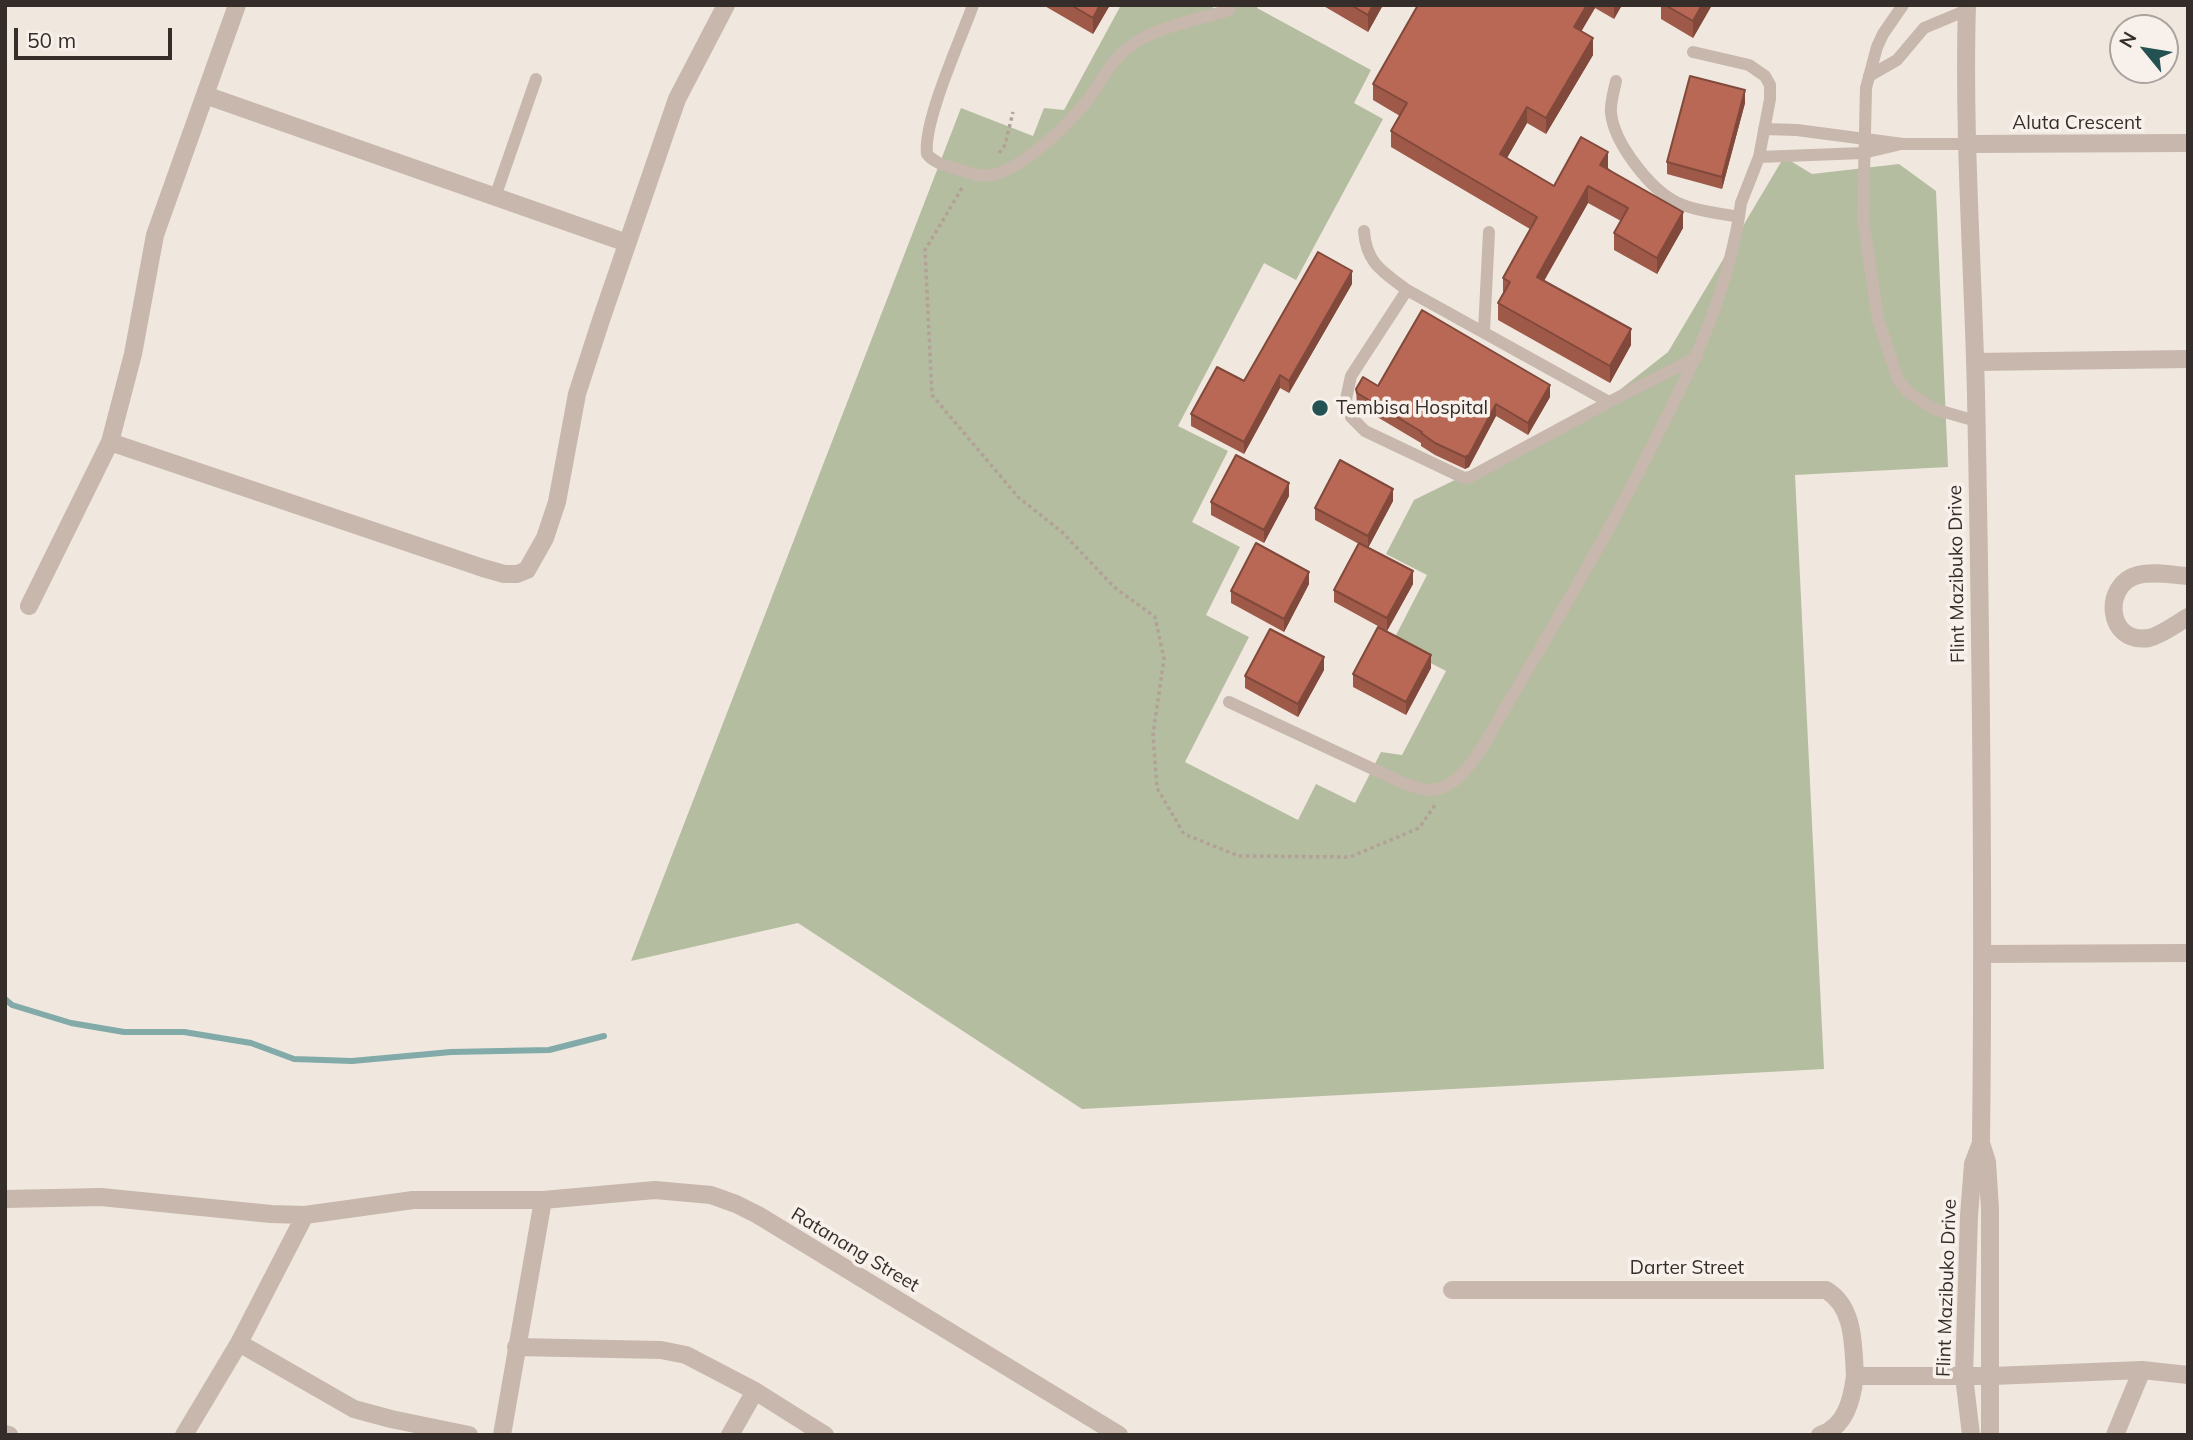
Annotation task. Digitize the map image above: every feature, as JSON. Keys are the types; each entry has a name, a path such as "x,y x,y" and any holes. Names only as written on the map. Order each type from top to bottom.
{"street":[{"path":"29,606 110,442 133,354 155,235 237,5"},
{"path":"110,442 483,568 517,575 527,570 545,538 557,502 577,394 677,99 726,5"},
{"name":"Flint Mazibuko Drive","path":"1967,8 1967,144 1975,362 1983,954 1981,1143 1987,1162 1989,1198 1992,1376 1990,1435"},
{"path":"205,95 627,243"},
{"name":"Aluta Crescent","path":"1967,144 2188,143"},
{"path":"1975,362 2188,359"},
{"path":"2188,576 2139,575 2124,582 2116,596 2113,610 2116,624 2126,634 2150,638 2188,617"},
{"path":"1983,954 2188,953"},
{"name":"Flint Mazibuko Drive","path":"1971,1435 1964,1376 1969,1216 1973,1164 1981,1143"},
{"name":"Ratanang Street","path":"5,1199 101,1197 304,1215 413,1200 543,1200 655,1190 711,1195 736,1204 1119,1435"},
{"path":"502,1435 543,1200"},
{"path":"184,1435 239,1343 304,1215"},
{"name":"Darter Street","path":"1452,1290 1826,1290 1842,1303 1847,1314 1855,1376 1853,1392 1842,1419 1835,1427 1821,1435"},
{"path":"239,1343 354,1409 469,1435"},
{"path":"516,1347 661,1350 686,1355 755,1391 825,1435"},
{"path":"2115,1435 2142,1370"},
{"path":"1855,1376 1992,1376 2142,1370 2188,1375"},
{"path":"730,1435 755,1391"}],"lane":[{"path":"973,5 930,126 926,150 936,162 972,174 989,176 1013,166 1074,115 1111,63 1133,44 1165,30 1229,10"},
{"path":"1903,5 1883,34 1873,58 1866,88 1863,219 1878,319 1898,380 1909,393 1934,409 1976,421"},
{"path":"1869,76 1897,60 1924,28 1967,8"},
{"path":"1229,702 1401,782 1428,790 1451,784 1466,771 1482,748 1619,510 1697,357 1720,298 1733,250 1741,203 1759,157 1770,99 1770,85 1765,76 1749,65 1693,52"},
{"path":"495,197 536,79"},
{"path":"1616,81 1610,111 1614,126 1649,181 1674,201 1739,217"},
{"path":"1764,129 1865,137 1903,144 1967,144"},
{"path":"1759,157 1863,153 1903,144"},
{"path":"1364,230 1369,255 1381,271 1407,289 1609,402"},
{"path":"1484,331 1489,232"},
{"path":"1407,289 1351,376 1346,399 1352,417 1365,432 1464,478 1697,357"}],"path":[{"path":"998,155 1005,145 1013,112"},
{"path":"972,174 925,250 932,395 1018,497 1062,532 1114,587 1155,617 1164,659 1153,734 1157,788 1184,834 1239,856 1350,857 1419,828 1451,784"}],"green space":[{"name":"Tembisa Hospital","path":"1121,5 1208,5 1218,10 1221,5 1258,5 1257,8 1371,70 1354,103 1383,119 1296,280 1264,263 1178,426 1228,451 1192,522 1240,547 1206,615 1249,637 1185,762 1298,820 1316,784 1355,803 1381,752 1402,755 1446,671 1392,643 1427,575 1386,554 1414,500 1589,414 1668,352 1784,157 1812,174 1899,164 1936,191 1948,467 1795,475 1824,1069 1082,1109 798,923 631,961 961,108 1033,136 1044,108 1064,110"}],"building":[{"path":"1071,5 1100,5 1093,18"},
{"path":"1351,5 1373,5 1368,15"},
{"path":"1418,5 1587,5 1574,27 1593,38 1546,118 1527,107 1500,154 1554,186 1581,137 1608,152 1600,165 1683,212 1657,258 1614,233 1628,208 1588,186 1537,277 1631,329 1610,366 1498,303 1510,282 1503,278 1537,217 1391,131 1407,103 1373,84"},
{"path":"1665,5 1702,5 1693,21"},
{"path":"1690,76 1745,90 1722,177 1667,162"},
{"path":"1318,252 1352,271 1289,381 1280,375 1244,442 1191,414 1217,367 1244,381"},
{"path":"1422,310 1550,385 1528,423 1496,404 1469,455 1465,457 1435,443 1422,432 1357,393 1356,389 1363,377 1378,386"},
{"path":"1236,455 1289,483 1264,530 1211,502"},
{"path":"1340,460 1393,489 1368,536 1315,508"},
{"path":"1256,543 1309,572 1284,619 1231,591"},
{"path":"1359,543 1413,571 1387,618 1334,590"},
{"path":"1378,627 1431,655 1406,702 1353,674"},
{"path":"1270,629 1324,657 1298,704 1245,676"}],"waterway":[{"path":"5,999 12,1005 71,1023 124,1032 184,1032 251,1043 294,1059 352,1061 451,1052 549,1050 604,1036"}],"place":[{"name":"Tembisa Hospital","path":"1320,408"}]}
